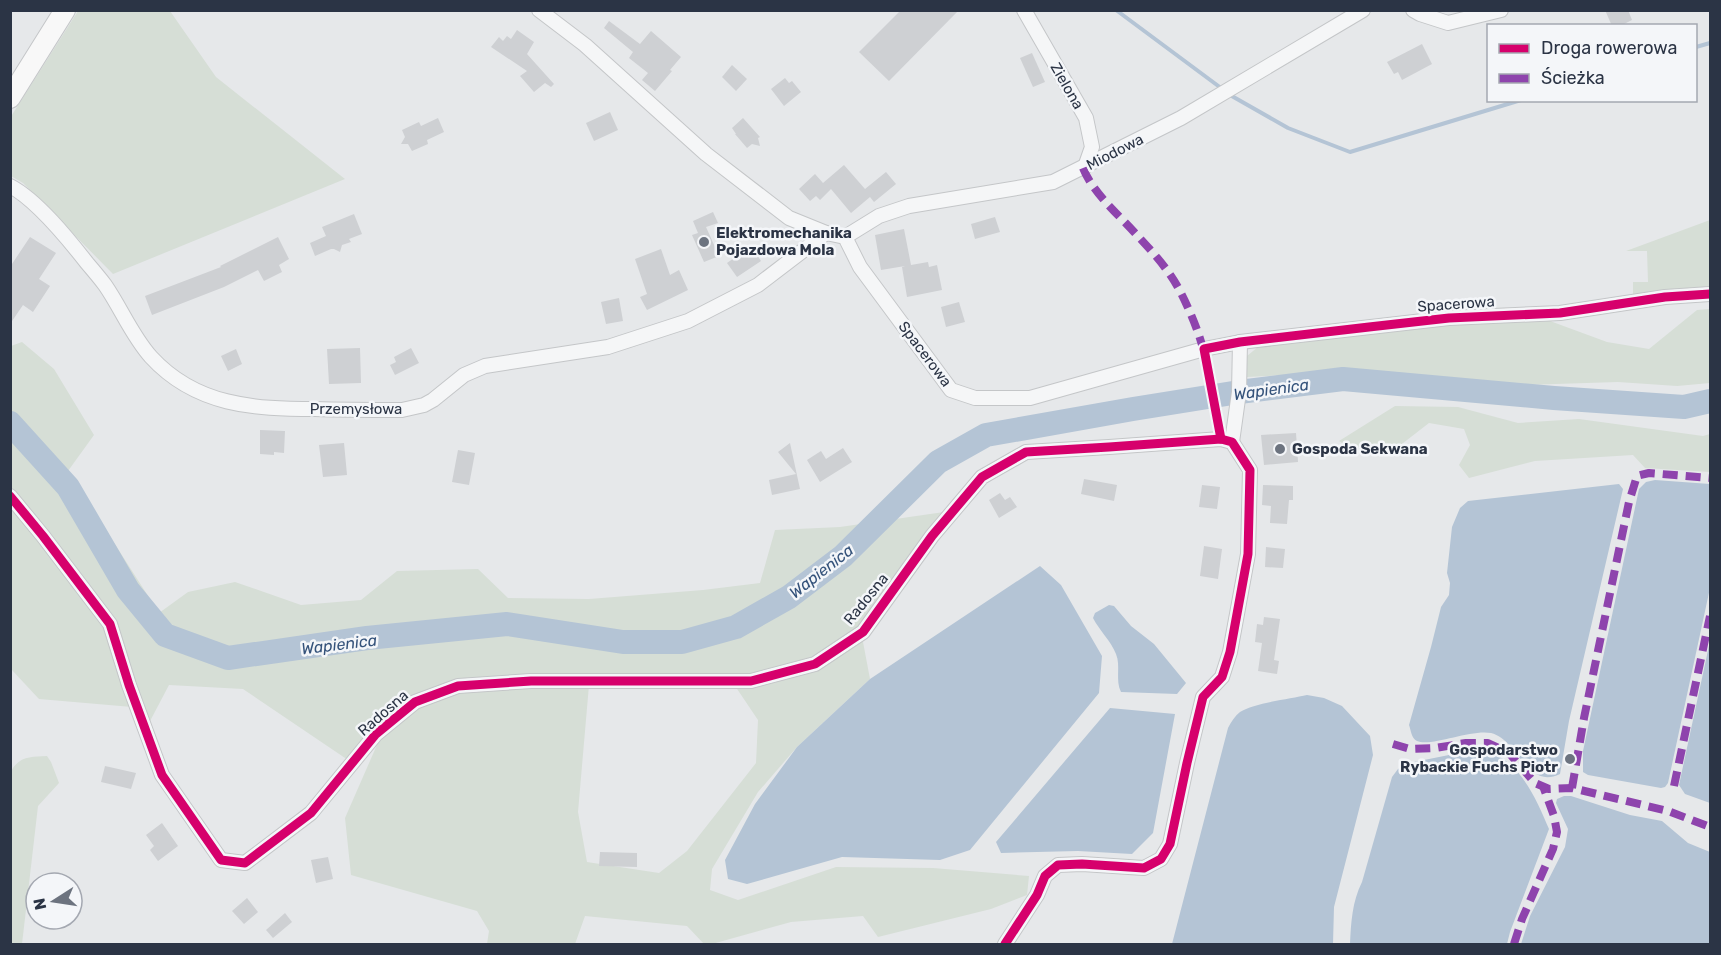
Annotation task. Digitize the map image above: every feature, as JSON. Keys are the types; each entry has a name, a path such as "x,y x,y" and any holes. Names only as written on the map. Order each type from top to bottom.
{"street":[{"path":"10,98 65,10"},
{"path":"539,10 585,45 706,154 789,218 826,233 845,237"},
{"name":"Zielona","path":"1024,10 1086,118 1092,147 1085,167"},
{"name":"Miodowa","path":"845,237 879,216 909,206 1053,182 1181,118 1363,10"},
{"path":"1413,10 1448,23 1501,10"},
{"name":"Przemysłowa","path":"10,186 20,191 66,236 105,286 139,341 166,372 193,390 209,397 267,409 414,409 434,400 464,375 485,366 608,347 688,321 758,285 826,233"},
{"name":"Spacerowa","path":"845,237 861,267 951,390 975,398 1030,398 1204,349 1240,342 1449,318 1560,313 1665,297 1710,294"},
{"path":"1005,945 1037,895 1045,876 1058,865 1082,864 1144,868 1161,860 1170,844 1186,763 1203,697 1222,677 1230,652 1248,554 1250,470 1232,442 1239,392 1240,342"},
{"name":"Radosna","path":"10,496 44,536 110,624 129,685 162,775 221,860 245,863 311,813 376,734 415,702 458,686 531,681 751,681 815,664 863,632 932,536 982,477 1026,452 1221,438 1232,442"}],"shaded area":[{"path":"78,11 170,11 216,77 345,179 113,274 23,183 11,176 10,118"},
{"path":"1710,220 1710,288 1633,297 1633,282 1648,282 1647,251 1626,251"},
{"path":"1710,309 1710,383 1677,386 1618,382 1522,385 1358,371 1247,377 1247,356 1264,342 1451,322 1550,321 1607,342 1649,349 1697,310"},
{"path":"22,342 54,369 94,435 68,471 159,613 188,592 235,582 301,605 361,600 397,571 478,569 508,598 589,599 760,583 775,530 840,527 944,512 860,626 870,679 797,747 758,792 712,869 710,890 738,900 836,867 933,868 1029,876 1027,895 991,909 878,937 863,916 791,922 712,944 704,944 687,926 585,916 575,944 487,944 489,931 477,911 351,875 345,818 380,738 418,706 460,690 589,685 578,812 587,862 659,873 687,851 756,763 758,720 727,674 532,676 413,698 348,760 243,689 169,685 149,723 114,623 11,489 11,346"},
{"path":"1395,406 1458,407 1518,423 1579,419 1703,436 1710,434 1710,472 1645,468 1633,455 1535,461 1469,478 1459,465 1470,445 1464,429 1429,423 1398,447 1361,455 1339,441"},
{"path":"10,504 107,626 132,707 39,699 11,669"},
{"path":"47,756 59,783 38,806 30,871 24,871 22,944 11,944 11,771 18,762 31,757"}],"water":[{"path":"1655,480 1710,484 1710,588 1668,783 1661,788 1588,775 1583,772 1583,751 1639,489 1646,482"},
{"path":"1619,484 1623,489 1569,721 1560,774 1548,777 1539,775 1523,762 1501,737 1491,733 1473,733 1432,742 1415,740 1409,725 1441,607 1449,595 1450,583 1447,573 1452,527 1460,508 1468,501"},
{"path":"1040,566 1061,585 1102,656 1099,693 970,850 940,860 842,857 747,884 728,879 725,860 755,804 797,747 870,679"},
{"path":"1109,605 1114,606 1131,626 1154,644 1186,683 1177,694 1121,692 1118,683 1116,654 1093,618 1095,613"},
{"path":"1710,641 1710,803 1685,794 1679,785"},
{"path":"1307,695 1324,698 1342,706 1370,736 1373,755 1334,907 1333,944 1172,944 1229,726 1238,714 1246,709"},
{"path":"1110,708 1175,714 1153,833 1132,854 1078,851 1001,853 996,842"},
{"path":"1469,751 1491,752 1513,767 1528,786 1549,829 1507,944 1350,944 1354,905 1392,777 1398,769 1409,763"},
{"path":"1571,796 1630,815 1662,821 1688,843 1710,852 1710,944 1521,944 1530,916 1565,847 1568,829 1556,803 1557,799"}],"building":[{"path":"901,10 959,10 889,81 859,52"},
{"path":"1605,10 1628,10 1632,20 1624,24 1611,24"},
{"path":"609,21 640,44 651,31 681,57 655,91 642,80 648,73 629,58 633,52 604,28"},
{"path":"517,30 534,42 527,54 554,84 551,87 545,83 534,92 520,76 527,71 491,47 499,37 503,41 507,36 511,39"},
{"path":"1422,44 1432,64 1402,80 1398,72 1394,74 1387,62"},
{"path":"1032,53 1045,82 1033,87 1020,58"},
{"path":"732,65 747,79 736,91 722,77"},
{"path":"785,78 789,83 792,81 801,92 784,106 771,89"},
{"path":"610,112 618,130 594,141 586,123"},
{"path":"438,118 444,132 427,140 428,144 412,151 408,144 401,144 405,137 402,130 419,122 421,126"},
{"path":"743,118 760,137 758,138 760,146 752,144 747,148 735,134 732,128"},
{"path":"844,165 865,189 886,172 896,184 874,202 870,197 851,213 831,189 820,200 816,196 810,201 799,189 815,174 823,183"},
{"name":"Elektromechanika Pojazdowa Mola","path":"713,212 718,223 706,227 719,256 704,262 692,235 698,233 693,221"},
{"path":"354,214 362,234 349,239 351,242 342,245 340,252 331,249 315,256 310,243 326,236 322,227"},
{"path":"995,217 1000,232 975,239 971,224"},
{"path":"904,229 911,265 928,262 929,267 937,265 942,290 907,297 902,267 905,266 881,270 875,235"},
{"path":"30,237 56,253 39,279 50,286 33,312 23,305 10,324 10,267"},
{"path":"278,237 289,259 279,265 282,272 264,281 258,270 224,287 152,315 145,296 221,267"},
{"path":"751,246 761,261 737,277 727,263"},
{"path":"661,249 670,275 679,270 688,290 647,310 640,297 647,294 635,259"},
{"path":"619,298 623,321 606,324 601,302"},
{"path":"959,302 965,322 946,327 941,307"},
{"path":"360,348 361,383 329,384 327,349"},
{"path":"411,348 419,363 395,375 390,365 396,362 394,357"},
{"path":"236,349 242,364 228,371 221,356"},
{"path":"260,430 285,431 284,453 260,454"},
{"name":"Gospoda Sekwana","path":"1296,433 1298,462 1264,465 1261,435"},
{"path":"344,443 347,475 323,477 319,445"},
{"path":"790,443 800,489 772,495 769,480 796,474 778,452"},
{"path":"843,448 852,462 820,482 807,460 821,451 826,459"},
{"path":"458,450 475,453 469,485 452,482"},
{"path":"1084,479 1117,485 1114,501 1081,494"},
{"path":"1202,485 1220,487 1217,509 1199,507"},
{"path":"1263,485 1293,486 1293,500 1289,500 1287,524 1270,523 1271,506 1262,505"},
{"path":"1000,493 1005,500 1010,497 1017,507 999,518 989,500"},
{"path":"1204,546 1222,549 1218,579 1200,576"},
{"path":"1266,547 1285,549 1283,568 1265,567"},
{"path":"1264,617 1280,619 1274,660 1279,661 1277,674 1258,671 1262,643 1255,642 1257,624 1263,625"},
{"path":"105,766 136,773 131,789 101,782"},
{"path":"162,823 178,846 158,861 150,850 154,846 146,835"},
{"path":"600,852 637,853 637,867 599,866"},
{"path":"328,857 333,879 316,883 311,860"},
{"path":"247,898 258,912 244,924 232,911"},
{"path":"285,913 292,922 273,938 266,930"}],"waterway":[{"path":"1116,10 1221,88"},
{"path":"1697,47 1710,43"},
{"path":"1230,95 1288,128 1350,152 1514,102"},
{"name":"Wapienica","path":"10,423 68,487 128,590 165,635 228,658 367,638 507,624 623,642 682,642 736,627 789,597 843,556 938,462 986,435 1133,409 1239,392 1343,379 1684,407 1710,401"}],"marked path":[{"path":"1083,168 1099,194 1171,276 1181,292 1204,353"},
{"path":"1572,788 1584,718 1629,502 1637,476 1649,473 1710,478"},
{"path":"1674,786 1710,616"},
{"path":"1393,744 1410,749 1488,743 1509,753 1535,783 1549,789 1572,788 1668,811 1710,827"},
{"path":"1514,944 1522,919 1553,849 1557,832 1543,786"}],"cycle path":[{"path":"1221,439 1204,349 1240,342 1449,318 1560,313 1665,297 1710,294"},
{"path":"10,496 110,624 129,685 162,775 221,860 245,863 311,813 376,734 415,702 458,686 531,681 751,681 815,664 863,632 932,536 982,477 1026,452 1221,439 1232,442 1250,470 1248,554 1230,652 1222,677 1203,697 1170,844 1161,859 1144,868 1082,864 1058,865 1045,876 1037,895 1005,944"}],"place":[{"name":"Elektromechanika Pojazdowa Mola","path":"704,242"},
{"name":"Gospoda Sekwana","path":"1280,449"},
{"name":"Gospodarstwo Rybackie Fuchs Piotr","path":"1570,759"}]}
